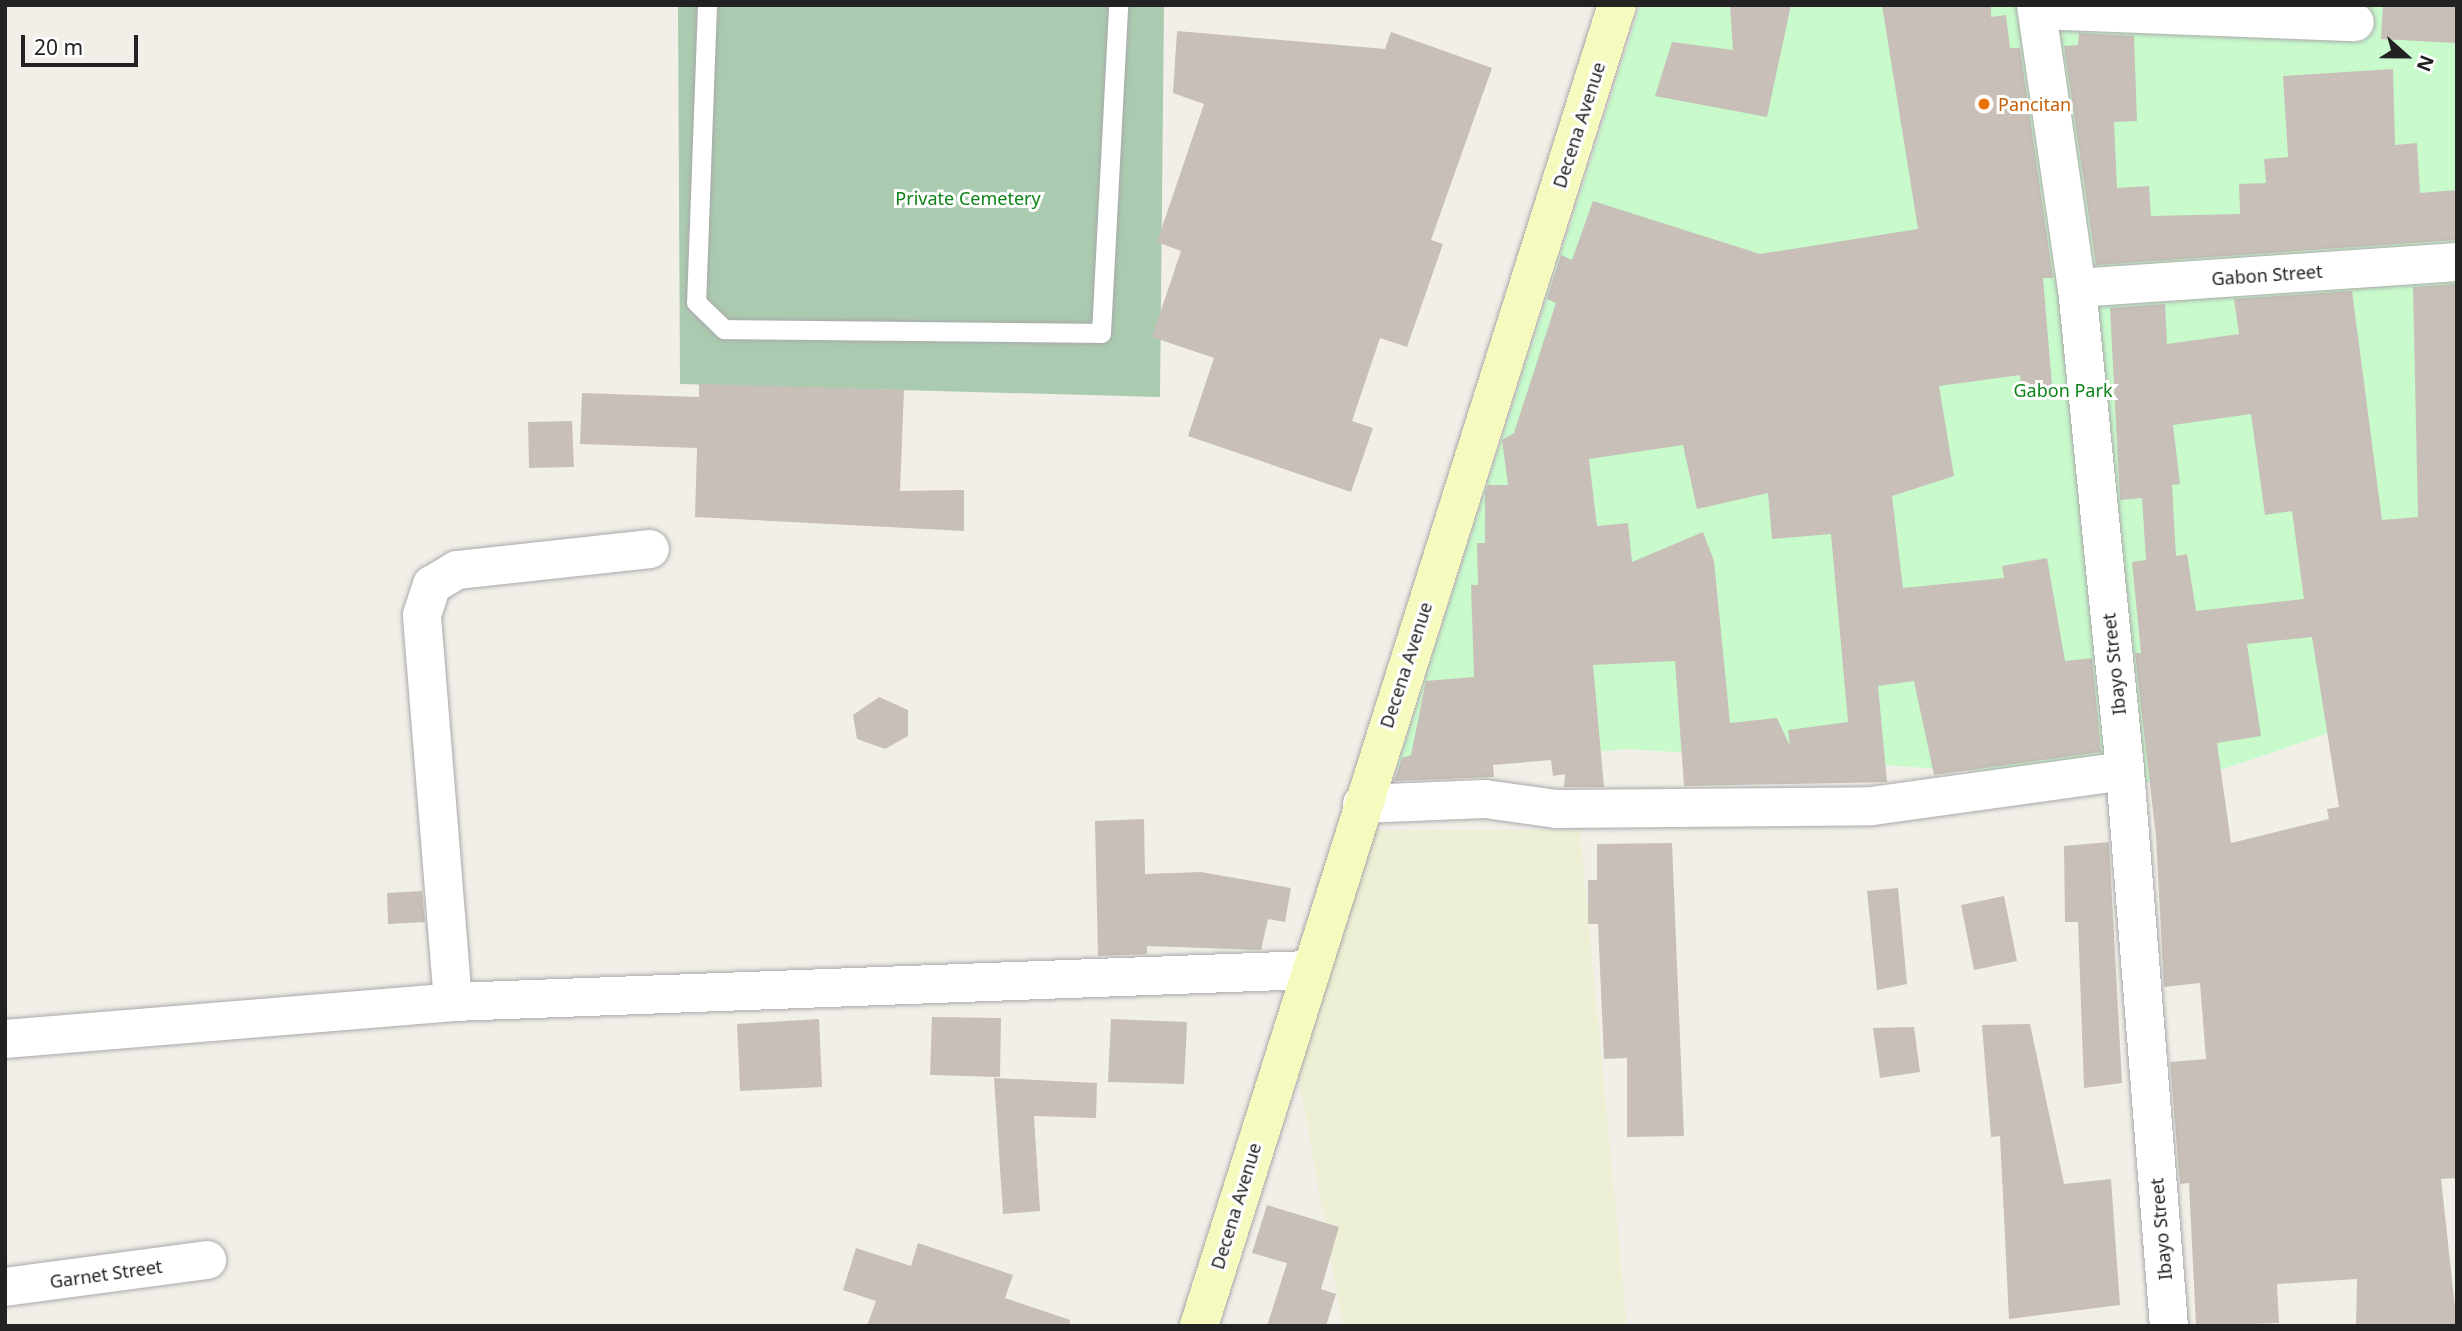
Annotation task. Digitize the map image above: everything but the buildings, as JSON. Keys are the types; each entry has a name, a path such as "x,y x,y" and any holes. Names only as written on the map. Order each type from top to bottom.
{"main road":[{"name":"Decena Avenue","path":"1199,1326 1309,970 1617,5"}],"street":[{"path":"2037,8 2355,22"},
{"name":"Ibayo Street","path":"2037,8 2077,288 2125,771 2169,1326"},
{"name":"Gabon Street","path":"2077,288 2457,261"},
{"path":"453,1002 422,614 432,585 457,570 650,550"},
{"path":"1362,804 1485,799 1556,809 1872,806 2125,771"},
{"path":"5,1039 453,1002 1309,970"},
{"name":"Garnet Street","path":"5,1287 207,1260"}],"lane":[{"path":"707,5 696,302 724,329 1101,333 1118,5"}],"green space":[{"name":"Private Cemetery","path":"678,5 1164,5 1160,397 680,384"},
{"name":"Gabon Park","path":"1640,5 2457,5 2457,690 2179,784 1627,749 1396,770"},
{"path":"1370,830 1580,830 1627,1326 1343,1326 1297,1068"}],"place":[{"name":"Pancitan","path":"1984,104"}]}
